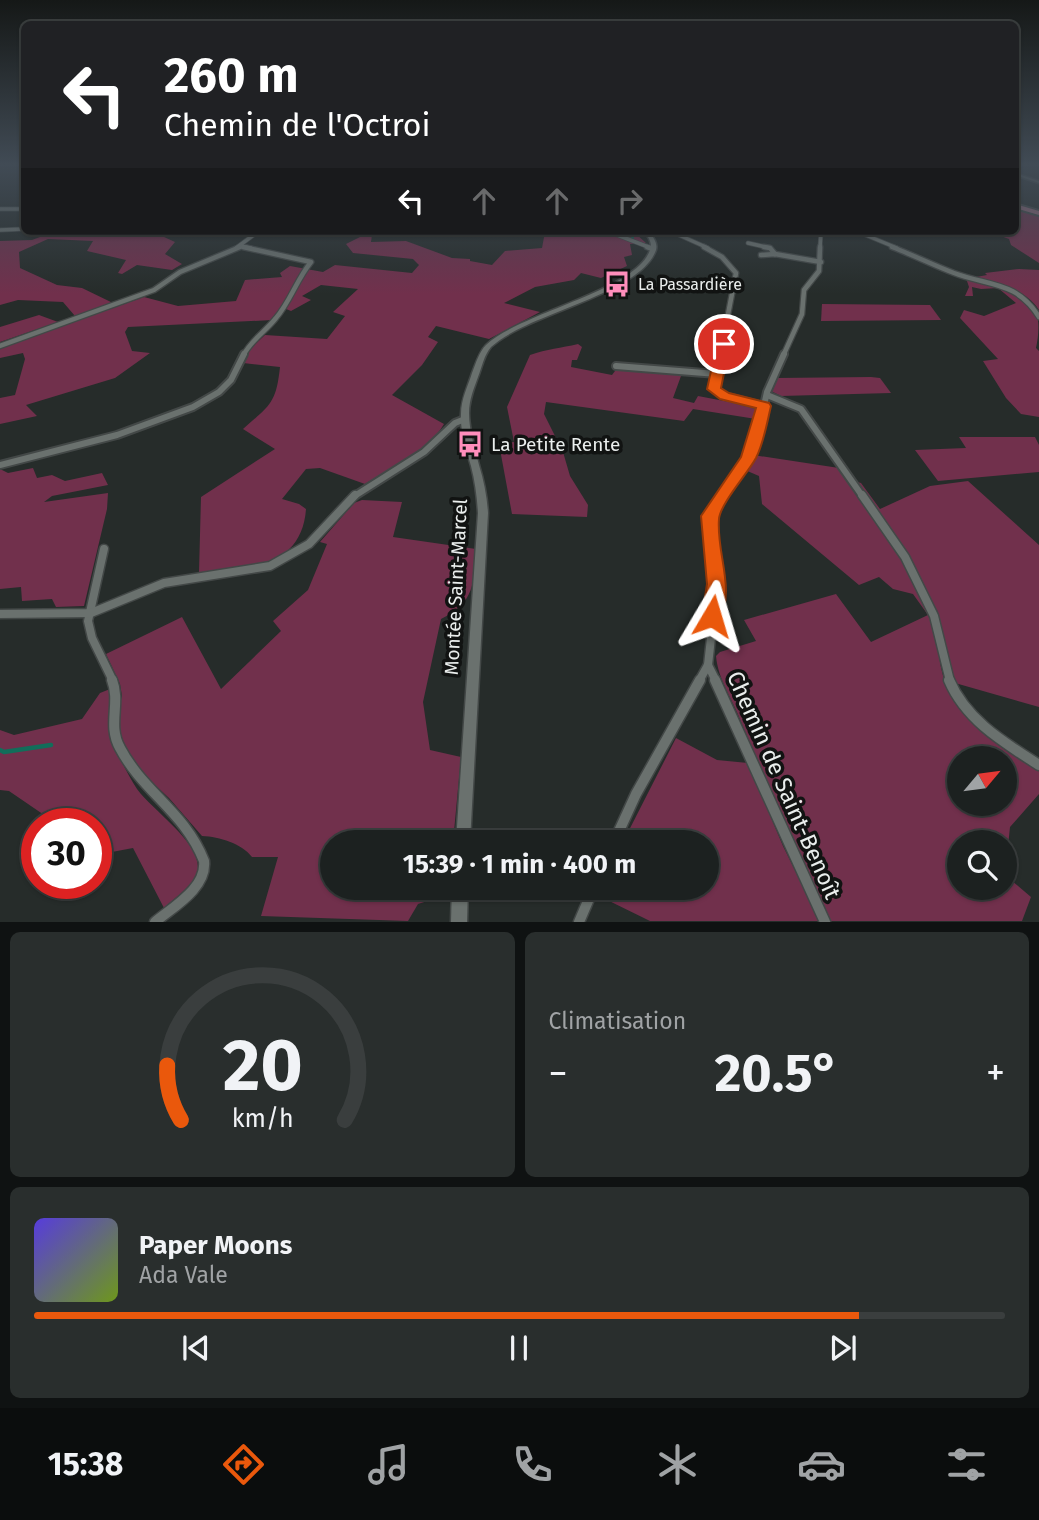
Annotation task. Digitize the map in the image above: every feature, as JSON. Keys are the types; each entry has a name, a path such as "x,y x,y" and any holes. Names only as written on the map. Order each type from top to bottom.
{"main road":[{"path":"649,235 653,240 653,249"},
{"name":"Montée Saint-Marcel","path":"464,830 483,501 465,419 479,362 491,343 514,327 617,284 641,267 653,249"},
{"path":"459,922 460,900"}],"street":[{"path":"0,209 21,209"},
{"path":"0,230 21,229"},
{"path":"0,346 148,293 165,285 180,272 241,246 254,235"},
{"path":"617,235 653,249"},
{"path":"679,235 727,258 736,274 714,389 718,393 764,406"},
{"path":"620,830 636,794 708,665 716,584 710,516 748,458 757,437 767,395 802,314 804,290 820,271 821,235"},
{"path":"866,235 963,276 992,282 1016,292 1030,302 1039,317"},
{"path":"747,243 770,247 775,254"},
{"path":"0,465 86,445 193,407 219,392 231,380 248,346 276,317 298,278 311,262 241,246"},
{"path":"761,255 775,254 821,262"},
{"path":"615,366 717,374"},
{"path":"767,395 801,409 905,557 934,616 942,640 946,673 955,694 977,721 995,737 1039,765"},
{"path":"0,614 90,613 170,580 250,572 296,554 319,538 348,502 364,489 425,452 440,440 453,422 465,419"},
{"path":"104,549 88,631 114,686 116,697 112,729 116,741 142,782 165,801 206,862 205,871 196,885 155,922"},
{"name":"Chemin de Saint-Benoît","path":"708,665 731,707 786,843 825,922"},
{"path":"579,922 588,900"}],"shaded area":[{"path":"1019,208 1039,215 1039,263 1011,245 1009,239 998,235 1019,235"},
{"path":"45,235 160,235 175,242 165,254 182,264 172,270 137,265 122,274 118,273 126,260 87,251 93,241 48,239 19,252 20,268 57,285 82,288 115,304 75,316 63,302 18,300 0,305 0,241 32,240"},
{"path":"364,235 372,235 371,242 406,241 452,258 470,259 492,265 505,251 542,248 544,235 637,235 646,243 630,244 632,255 624,257 627,266 601,278 581,273 574,280 535,287 504,303 540,312 489,339 436,326 428,337 438,342 422,365 392,395 444,424 437,434 409,459 365,484 320,468 306,469 282,499 306,509 302,529 294,544 283,555 252,568 199,572 201,497 275,449 243,429 274,397 280,367 243,363 249,350 265,335 327,339 345,316 333,312 358,289 321,285 302,296 311,300 291,311 281,307 272,320 128,327 125,332 132,351 150,353 115,378 26,405 37,416 0,424 0,398 15,395 25,359 23,353 0,358 0,348 144,297 178,306 236,301 245,280 282,277 280,273 290,266 323,272 335,265 412,273 419,265 413,259 353,253 346,244"},
{"path":"1019,269 1039,270 1039,310 1019,292 976,277 987,275 985,273"},
{"path":"966,278 1008,290 1034,310 1038,320 1036,348 1039,351 1039,417 1021,414 1006,398 983,361 998,359 960,318 964,310 984,316 1016,303 998,288 972,287 973,296 965,296 969,287"},
{"path":"822,304 930,305 941,320 821,321"},
{"path":"39,315 58,322 0,342 0,327"},
{"path":"578,344 582,347 577,360 572,360 571,367 612,375 618,367 677,374 681,376 673,398 694,403 698,396 761,408 756,419 693,409 684,421 546,402 544,414 563,452 570,476 588,505 587,517 512,514 499,444 514,442 507,407 530,355"},
{"path":"776,378 880,378 891,393 781,396 771,391"},
{"path":"959,437 1035,437 1039,445 1039,472 938,481 915,450 966,448"},
{"path":"753,455 839,468 847,479 861,483 880,509 930,486 968,481 1039,545 1039,707 955,683 937,610 928,615 913,594 893,589 879,577 859,585 762,504 759,476 745,470"},
{"path":"33,468 37,478 52,475 65,481 102,473 108,485 52,496 44,502 108,493 107,509 84,606 56,607 52,599 22,601 21,587 0,589 0,469 8,473"},
{"path":"362,500 402,502 393,537 476,549 473,582 467,598 441,619 423,702 430,750 461,757 454,830 320,830 320,900 430,900 418,904 408,921 261,916 278,857 252,857 230,842 202,836 169,798 139,770 118,729 117,713 122,696 120,684 106,654 182,617 221,689 281,631 273,621 308,590 327,544 320,542 354,503"},
{"path":"836,594 871,642 928,615 948,689 964,709 1009,746 947,746 947,816 1017,816 1017,752 1039,769 1039,794 1010,830 947,830 947,900 1017,900 1017,885 1031,897 1022,921 828,921 723,682 716,656 720,652 756,641 744,620"},
{"path":"110,689 110,735 137,789 183,837 196,858 198,868 194,879 164,908 133,848 112,852 112,808 34,808 9,791 0,790 0,730 14,735 82,719 100,693"},
{"path":"676,738 717,760 748,763 783,846 820,921 650,921 607,900 719,900 719,830 629,830"}],"waterway":[{"path":"630,235 633,238 631,240"},
{"path":"0,750 4,752 51,745"}],"place":[{"name":"La Passardière","path":"617,284"},
{"name":"La Petite Rente","path":"470,444"}],"route":[{"path":"712,616 716,584 710,516 748,458 757,437 764,406 724,396 714,389 724,344"}]}
